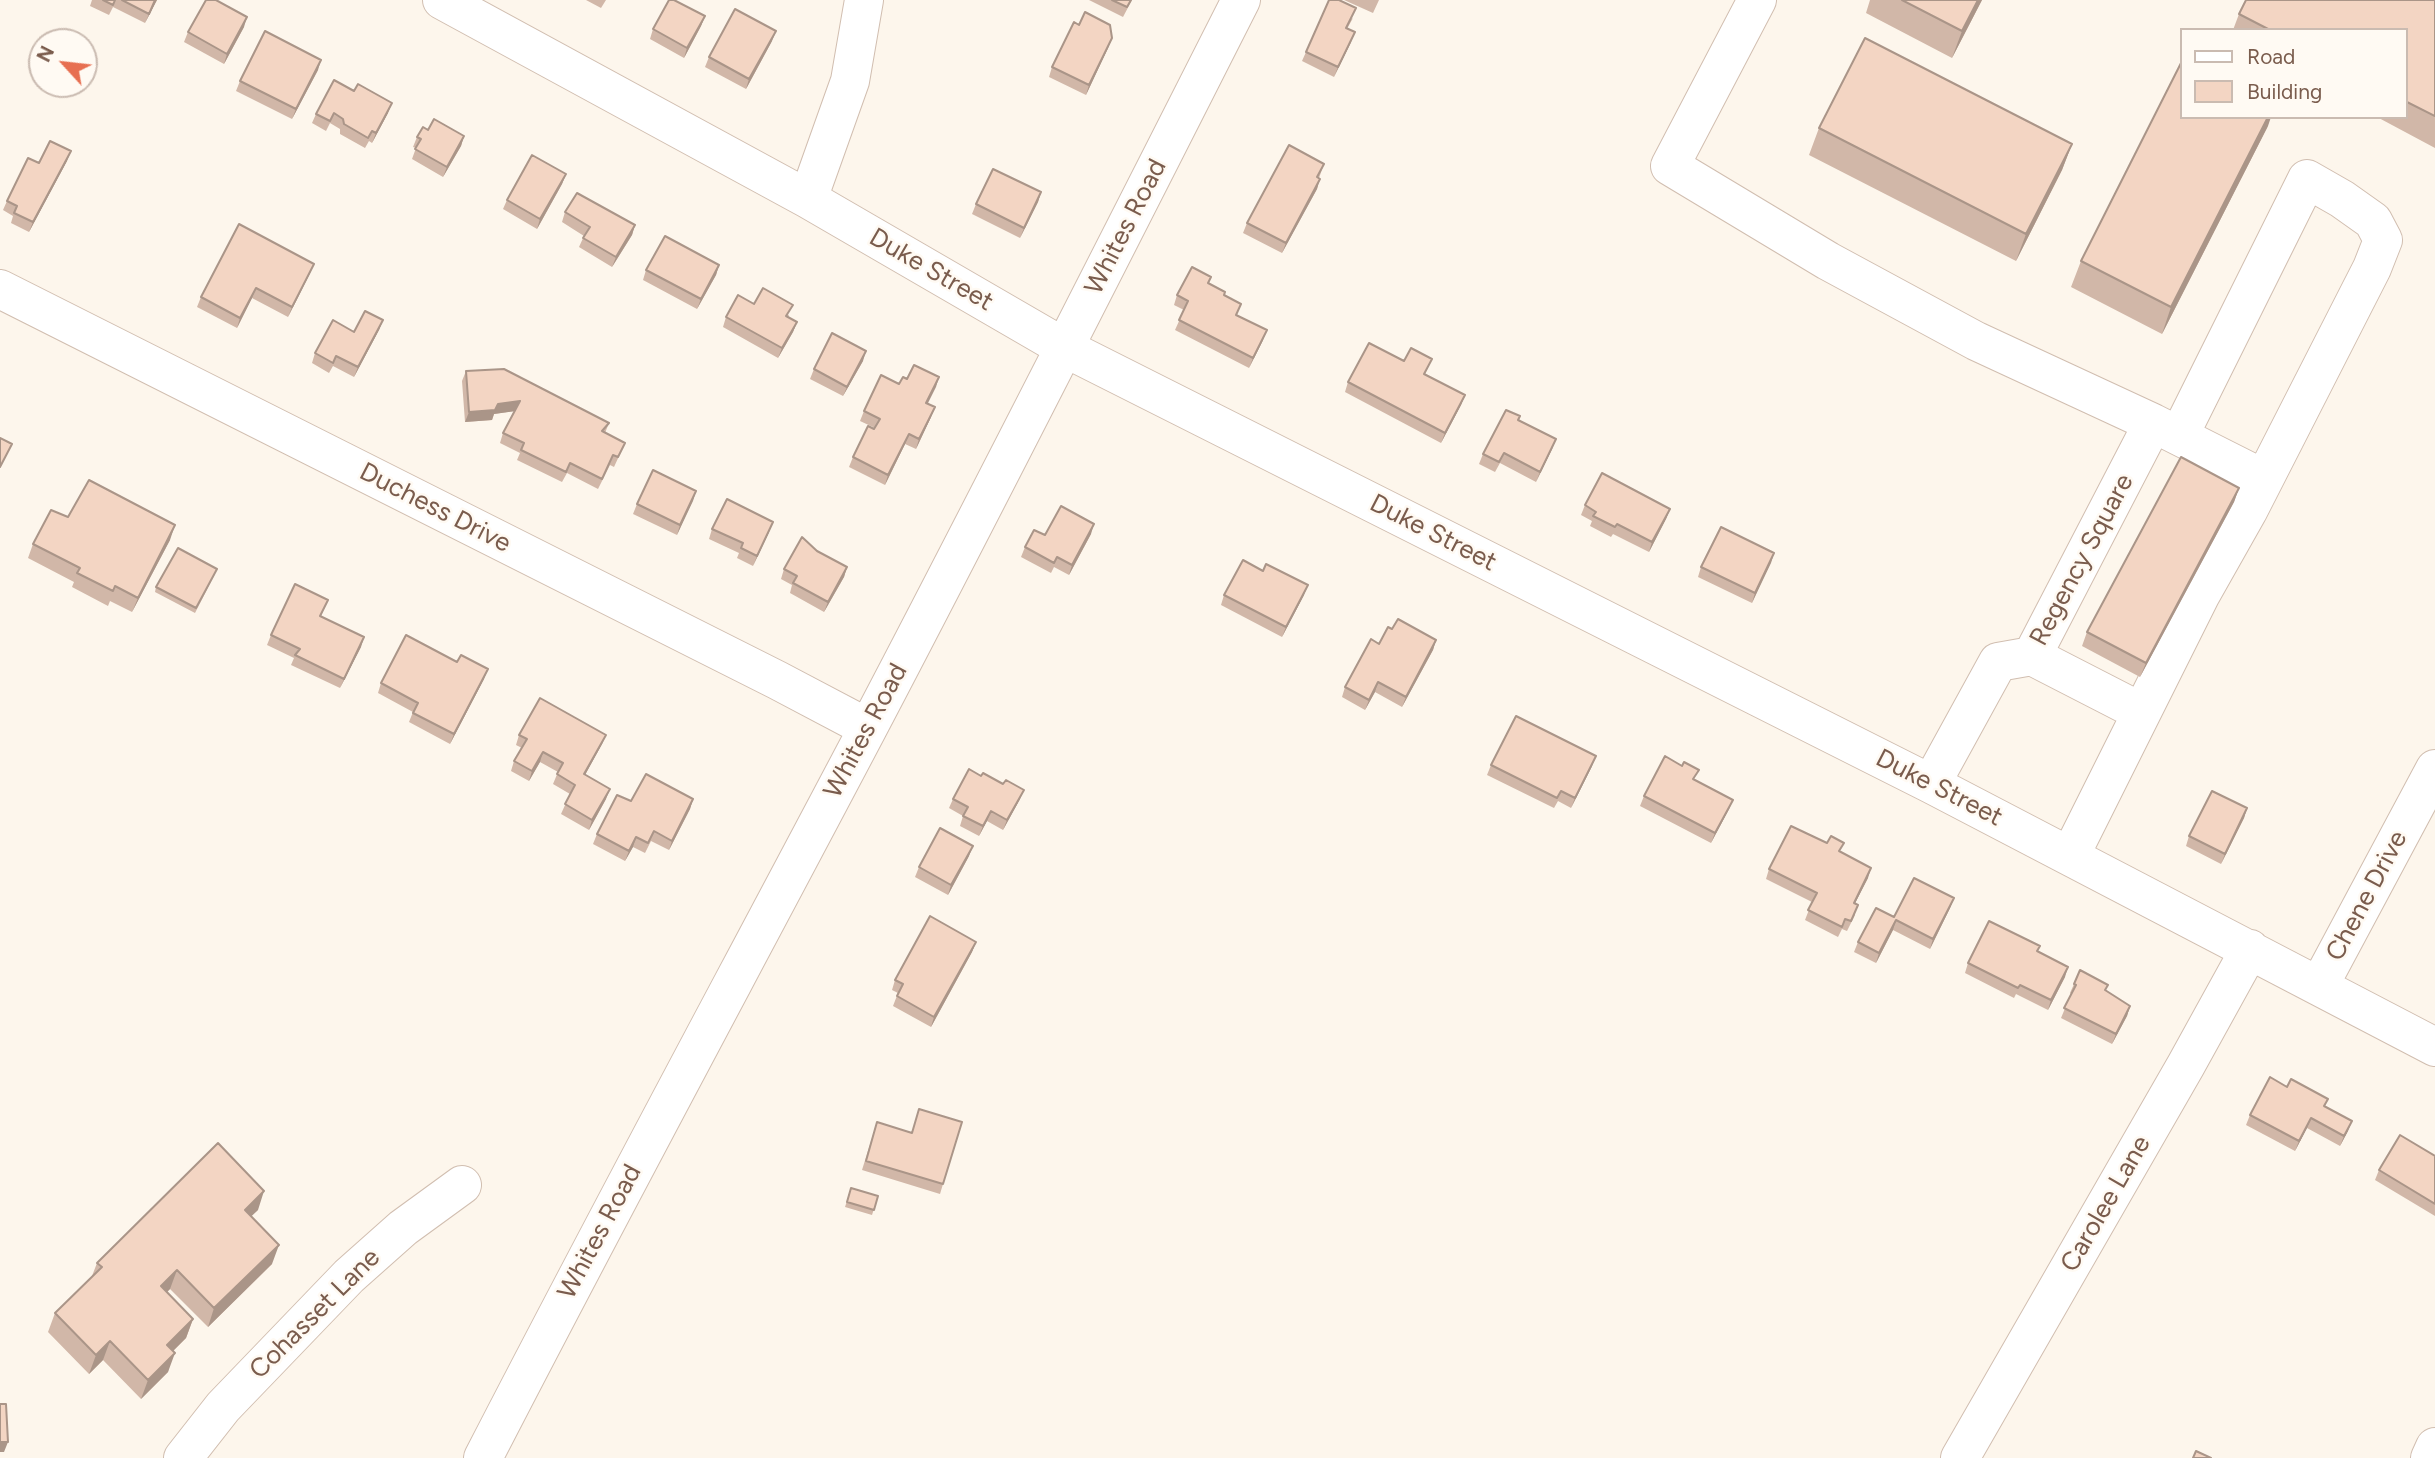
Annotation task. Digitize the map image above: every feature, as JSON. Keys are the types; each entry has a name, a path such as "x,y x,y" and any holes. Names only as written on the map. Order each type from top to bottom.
{"street":[{"name":"Duke Street","path":"442,0 808,199 1065,348 1931,784 2435,1047"},
{"path":"808,199 850,81 864,0"},
{"name":"Whites Road","path":"483,1458 590,1250 868,728 1241,0"},
{"path":"1757,0 1670,166 1828,261 1976,341 2166,429 2264,480 2200,596 2070,856"},
{"name":"Regency Square","path":"1931,784 1998,662 2032,656 2166,429 2307,179 2373,221 2383,240 2372,268 2264,480"},
{"name":"Duchess Drive","path":"0,289 868,728"},
{"path":"2032,656 2141,712"},
{"name":"Chene Drive","path":"2319,986 2435,769"},
{"name":"Carolee Lane","path":"1960,1458 2250,949"},
{"name":"Cohasset Lane","path":"183,1458 223,1407 349,1276 403,1228 461,1185"},
{"path":"2430,1458 2435,1447"}],"building":[{"path":"122,0 155,0 149,14"},
{"path":"206,0 216,0 247,17 227,54 188,32"},
{"path":"669,0 705,16 687,48 653,29"},
{"path":"1112,0 1131,0 1127,7"},
{"path":"1329,0 1339,0 1356,8 1346,28 1355,32 1338,67 1306,52"},
{"path":"1902,0 1978,0 1962,31"},
{"path":"2246,0 2435,0 2435,116 2407,102 2407,28 2266,28 2239,14"},
{"path":"735,9 776,31 749,79 709,57"},
{"path":"1085,12 1110,25 1112,38 1089,85 1052,67 1074,22 1079,25"},
{"path":"265,31 321,60 296,109 240,81"},
{"path":"1865,38 2072,144 2026,234 1819,128"},
{"path":"2180,65 2180,119 2267,119 2171,307 2081,261"},
{"path":"334,80 354,91 358,84 392,103 376,133 372,131 368,138 344,124 343,119 334,113 330,121 316,114"},
{"path":"434,119 464,136 447,167 415,149 421,139 417,137 423,127 428,130"},
{"path":"50,141 71,151 33,222 14,213 17,206 7,201 28,158 39,163"},
{"path":"1289,145 1324,164 1317,177 1320,179 1286,243 1247,223"},
{"path":"532,155 566,174 540,219 507,200"},
{"path":"993,169 1041,192 1024,228 976,204"},
{"path":"577,193 635,225 616,257 583,238 590,227 565,212"},
{"path":"239,224 314,264 292,307 256,288 240,318 201,297"},
{"path":"665,236 719,265 701,299 646,270"},
{"path":"1192,267 1211,277 1208,283 1241,304 1236,315 1267,330 1253,358 1179,320 1188,301 1177,295"},
{"path":"763,288 793,305 786,316 797,322 782,348 726,317 738,295 754,304"},
{"path":"365,311 383,320 358,367 336,356 333,363 315,353 333,320 354,332"},
{"path":"832,333 866,351 847,387 814,369"},
{"path":"1369,343 1404,361 1411,348 1432,359 1424,374 1465,395 1445,433 1348,382"},
{"path":"914,365 939,377 926,403 935,407 919,439 909,434 888,475 853,457 868,426 874,429 880,419 864,411 881,375 899,384 903,377 907,379"},
{"path":"504,369 609,423 602,431 625,443 618,457 613,455 602,479 570,463 566,472 521,450 524,443 503,433 520,401 498,404 495,410 469,412 466,371"},
{"path":"1506,410 1520,416 1518,420 1556,439 1540,472 1504,453 1499,462 1483,454"},
{"path":"0,438 12,444 0,467"},
{"path":"2181,457 2239,488 2146,663 2087,632"},
{"path":"653,470 696,491 680,525 637,504"},
{"path":"1602,473 1670,509 1652,542 1617,524 1615,527 1593,516 1596,512 1585,505"},
{"path":"89,480 175,525 138,598 115,586 113,591 77,573 80,568 33,544 51,510 68,517"},
{"path":"727,499 773,522 757,556 741,548 743,543 712,529"},
{"path":"1061,506 1094,524 1072,565 1057,557 1054,563 1025,547 1034,530 1045,535"},
{"path":"1721,527 1774,553 1755,593 1701,567"},
{"path":"802,537 817,551 847,567 828,602 793,583 797,576 784,569"},
{"path":"178,548 217,569 196,608 156,587"},
{"path":"1243,560 1263,571 1266,564 1308,585 1286,627 1224,595"},
{"path":"295,584 328,600 320,616 364,637 344,679 295,655 300,649 271,635"},
{"path":"1398,619 1436,640 1406,697 1378,682 1369,700 1345,687 1371,639 1379,644 1388,627 1392,629"},
{"path":"406,635 457,662 461,655 488,669 454,734 413,713 418,703 381,683"},
{"path":"540,698 606,735 584,774 610,789 592,820 565,804 575,785 557,774 563,763 543,752 532,771 514,761 527,739 519,735"},
{"path":"1516,716 1596,756 1575,798 1561,791 1557,798 1491,765"},
{"path":"1665,756 1682,766 1684,762 1699,770 1693,779 1733,800 1715,833 1644,796"},
{"path":"969,769 1003,784 1006,780 1024,790 1007,820 991,811 983,826 963,816 968,807 953,799"},
{"path":"646,774 693,799 672,841 654,831 648,843 636,837 629,851 597,834 617,795 631,801"},
{"path":"2212,791 2247,808 2225,854 2189,836"},
{"path":"1791,826 1827,843 1831,836 1844,843 1839,851 1871,868 1854,903 1858,905 1851,921 1845,919 1842,927 1808,910 1817,893 1769,869"},
{"path":"940,828 973,846 951,885 919,867"},
{"path":"1914,878 1954,898 1933,939 1896,920 1879,953 1858,942 1876,908 1894,917"},
{"path":"930,916 976,942 934,1017 897,996 903,984 895,980"},
{"path":"1989,921 2040,946 2037,951 2068,967 2051,1000 2020,985 2018,988 1968,963"},
{"path":"2080,970 2108,985 2105,990 2130,1006 2116,1034 2064,1008 2076,985 2074,984"},
{"path":"2270,1077 2287,1087 2291,1079 2328,1099 2324,1106 2352,1121 2344,1136 2311,1118 2299,1141 2250,1115"},
{"path":"919,1109 962,1122 943,1184 866,1161 877,1122 912,1133"},
{"path":"2400,1135 2435,1156 2435,1204 2379,1170"},
{"path":"218,1143 264,1191 245,1210 279,1245 214,1308 177,1270 161,1286 193,1319 167,1345 175,1353 148,1380 110,1341 96,1355 55,1313 102,1267 97,1263"},
{"path":"851,1188 878,1196 874,1210 847,1202"},
{"path":"0,1404 6,1404 8,1442 0,1442"},
{"path":"2196,1451 2211,1458 2193,1458"}]}
